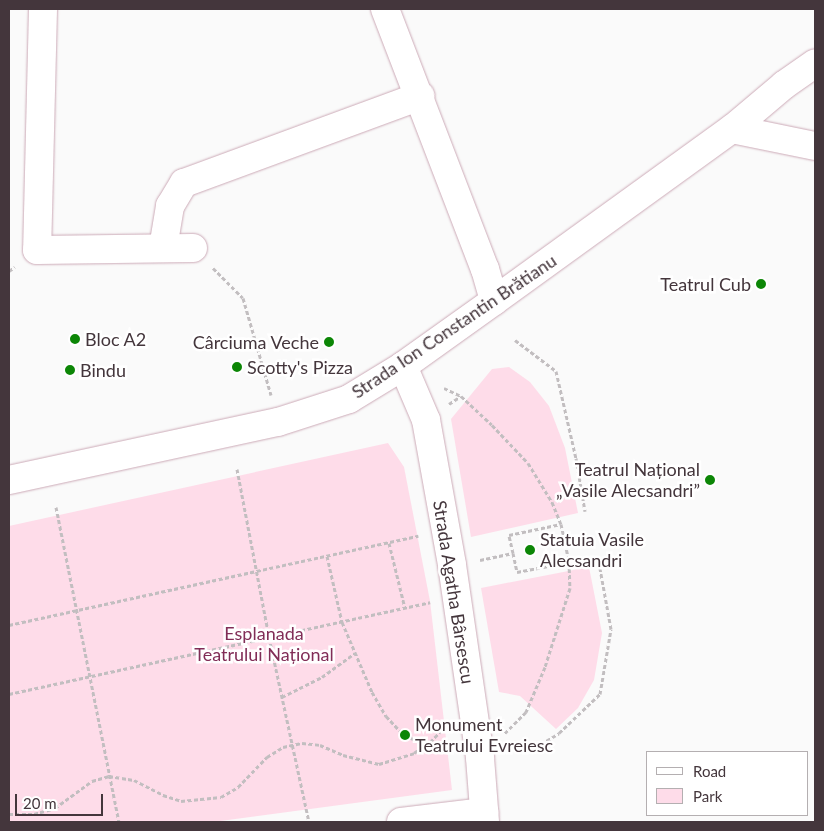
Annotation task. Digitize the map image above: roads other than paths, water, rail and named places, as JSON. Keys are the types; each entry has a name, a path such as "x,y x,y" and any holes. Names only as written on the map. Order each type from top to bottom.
{"street":[{"path":"43,9 37,250 193,248"},
{"path":"385,9 485,269 494,302"},
{"name":"Strada Ion Constantin Brătianu","path":"9,480 278,422 349,399 403,366 494,302 732,129 784,85 815,62"},
{"path":"163,248 170,206 184,182 420,96"},
{"path":"732,129 815,146"},
{"name":"Strada Agatha Bârsescu","path":"403,366 426,420 452,565 480,758 485,817"},
{"path":"401,822 485,817"}],"place":[{"name":"Teatrul Cub","path":"761,284"},
{"name":"Bloc A2","path":"75,339"},
{"name":"Cârciuma Veche","path":"329,342"},
{"name":"Scotty's Pizza","path":"237,367"},
{"name":"Bindu","path":"70,370"},
{"name":"Teatrul Național „Vasile Alecsandri”","path":"710,480"},
{"name":"Statuia Vasile Alecsandri","path":"530,550"},
{"name":"Monument Teatrului Evreiesc","path":"405,735"}],"park label":[{"name":"Esplanada Teatrului Național","path":"264,644"}]}
